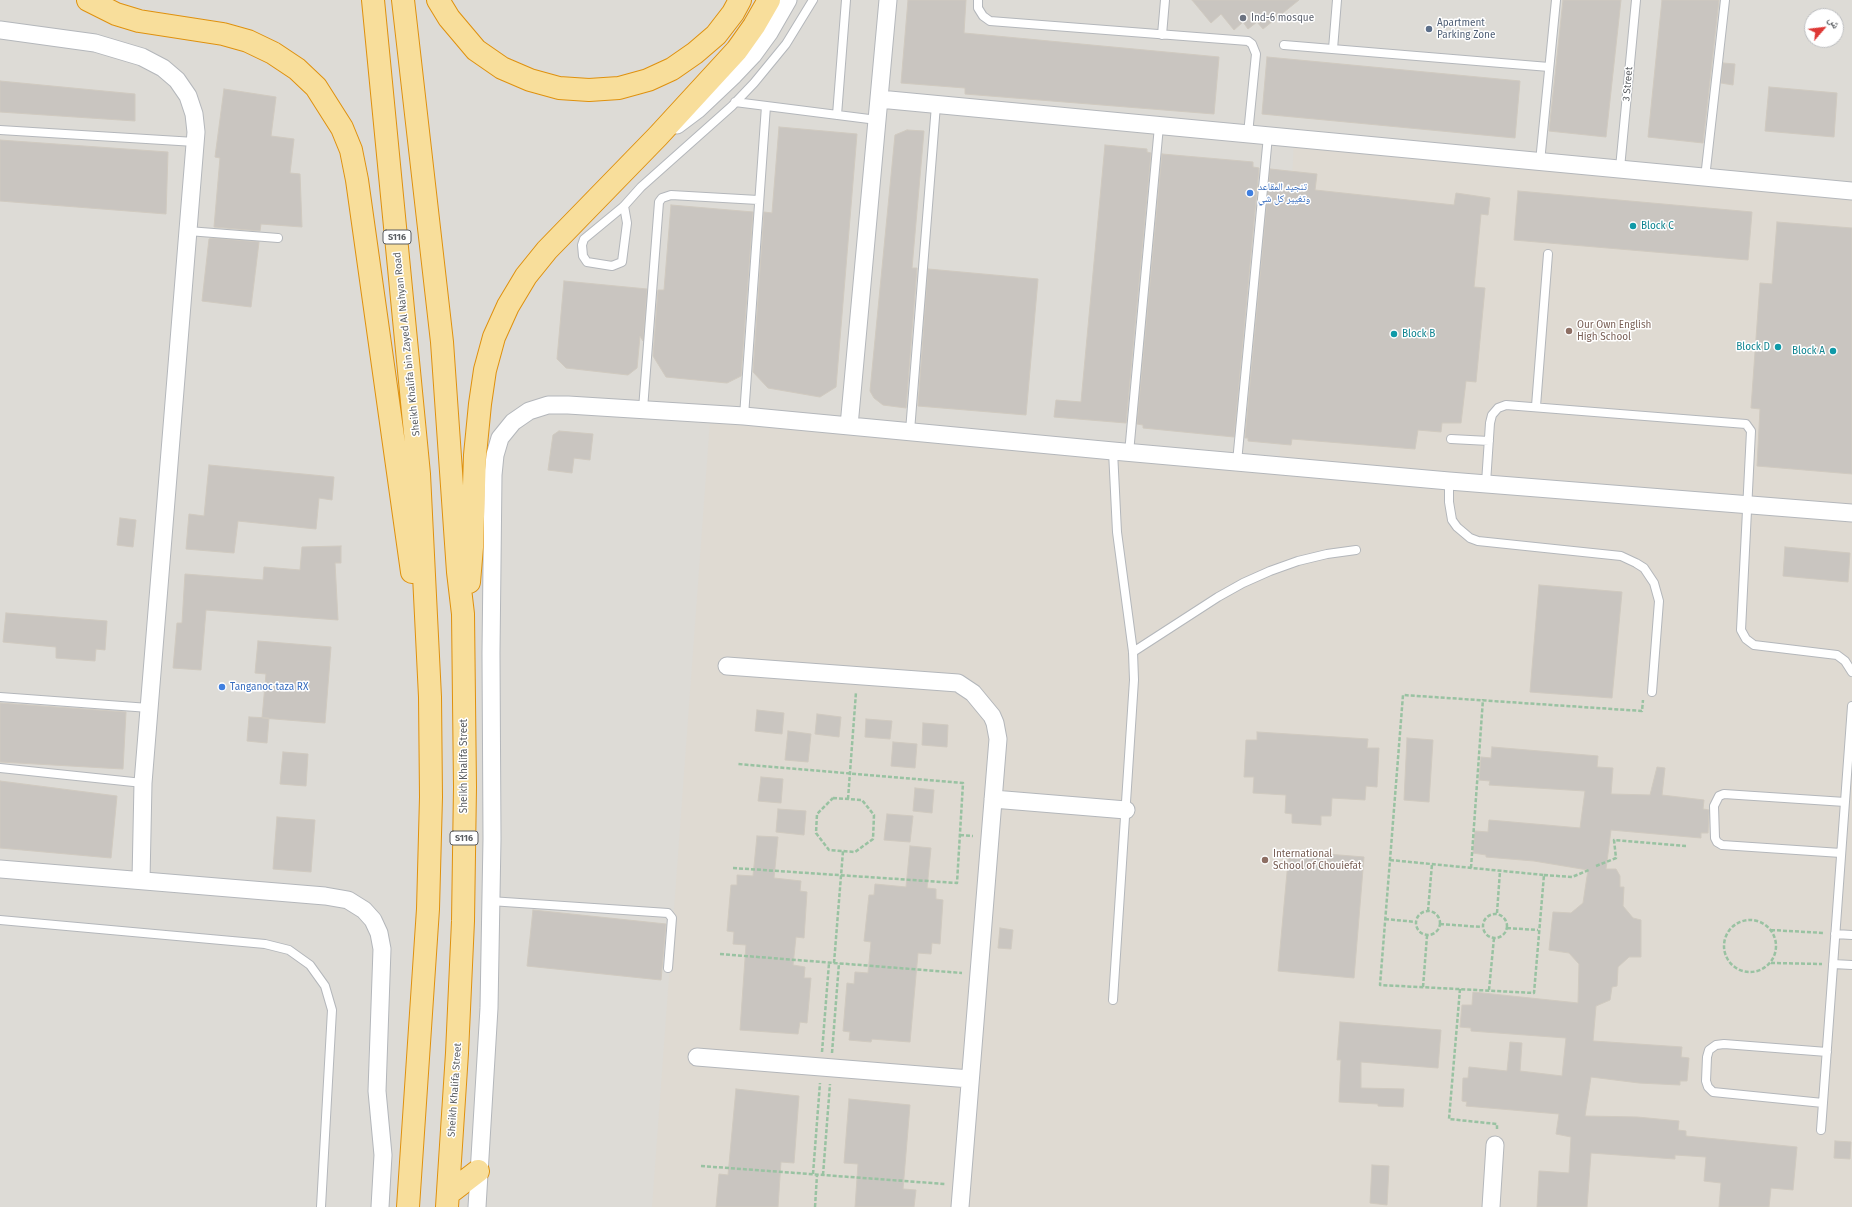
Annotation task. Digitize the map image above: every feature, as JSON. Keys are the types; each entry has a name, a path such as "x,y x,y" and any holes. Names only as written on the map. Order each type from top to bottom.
{"highway":[{"path":"88,0 116,14 139,21 223,34 248,41 273,53 297,69 316,87 342,128 351,150 357,180 411,567 416,584 426,599"},
{"name":"Sheikh Khalifa bin Zayed Al Nahyan Road","path":"373,0 419,474 426,599"},
{"name":"Sheikh Khalifa Street","path":"403,0 442,342 458,572 463,614 465,779 463,920 448,1201"},
{"path":"438,0 448,18 476,50 502,68 530,80 559,88 589,90 619,88 648,80 672,69 695,53 716,35 733,13 740,0"},
{"path":"463,614 470,578 475,455 485,370 494,337 512,300 526,276 547,250 658,136 736,50 754,26 769,0"},
{"name":"S116","path":"408,1207 422,1009 429,865 430,751 426,599"},
{"path":"448,1201 478,1171"}],"street":[{"path":"658,136 697,110 734,75 769,33 788,0"},
{"path":"849,426 888,2"},
{"path":"0,30 95,43 142,57 163,68 177,80 188,96 194,114 195,142 144,783 141,880"},
{"path":"879,99 1852,191"},
{"path":"477,1207 489,1008 492,839 492,495 495,455 500,438 513,422 529,411 548,405 643,409 744,416 1449,481 1852,513"},
{"path":"727,666 958,683 973,693 992,716 998,731 960,1207"},
{"path":"993,799 1126,810"},
{"path":"0,869 141,880 340,899 348,900 364,910 373,920 379,933 382,949 377,1091 383,1155 380,1207"},
{"path":"697,1057 970,1079"},
{"path":"1491,1207 1496,1145"}],"lane":[{"path":"624,206 627,223 622,262 616,266 612,266 587,262 583,256 582,245 584,240 624,206 641,187 735,102 775,59 813,0"},
{"path":"837,115 846,0"},
{"path":"978,0 978,8 983,16 990,21 1243,41 1252,44 1256,54 1248,134"},
{"path":"1162,35 1165,0"},
{"path":"1333,49 1337,0"},
{"path":"1540,162 1556,0"},
{"name":"3 Street","path":"1620,168 1636,0"},
{"path":"1704,178 1725,0"},
{"path":"1284,45 1549,67"},
{"path":"735,102 877,120"},
{"path":"910,431 936,105"},
{"path":"744,416 758,200 766,106"},
{"path":"1113,1000 1133,710 1133,652 1118,532 1122,452 1159,126"},
{"path":"0,130 195,142"},
{"path":"1237,462 1268,136"},
{"path":"643,409 659,202 662,198 671,195 758,200"},
{"path":"188,231 278,238"},
{"path":"1536,406 1548,254"},
{"path":"1486,483 1492,415 1498,408 1506,404 1746,424 1751,431 1741,630 1746,639 1754,645 1837,655 1845,661 1852,672"},
{"path":"1451,439 1489,441"},
{"path":"1449,481 1449,502 1452,520 1457,527 1470,538 1478,541 1622,556 1644,568 1654,583 1659,601 1652,692"},
{"path":"1133,652 1218,597 1243,583 1298,561 1327,554 1356,550"},
{"path":"0,697 150,708"},
{"path":"1821,1130 1852,706"},
{"path":"0,768 144,783"},
{"path":"1841,853 1722,845 1717,842 1715,838 1714,806 1719,796 1724,794 1845,802"},
{"path":"490,901 668,913 672,918 668,968"},
{"path":"0,920 265,944 290,950 310,965 325,986 332,1010 321,1207"},
{"path":"1835,934 1852,935"},
{"path":"1833,964 1852,965"},
{"path":"1823,1103 1713,1092 1708,1087 1706,1081 1707,1058 1709,1050 1716,1045 1724,1044 1827,1052"}],"path":[{"path":"848,799 857,675"},
{"path":"1544,875 1538,930 1534,993 1380,985 1402,695 1483,699 1642,711 1643,697"},
{"path":"1471,868 1483,699"},
{"path":"732,868 957,883 963,783 738,764"},
{"path":"833,798 862,800 874,815 873,839 855,852 843,851 829,850 816,833 817,814 833,798"},
{"path":"1596,866 1616,858 1614,840 1686,846"},
{"path":"834,963 843,851"},
{"path":"1390,860 1572,877 1589,870"},
{"path":"1428,911 1432,864"},
{"path":"1497,914 1500,871"},
{"path":"1428,911 1437,915 1440,924 1436,933 1427,936 1418,931 1416,922 1418,916 1422,912 1428,911"},
{"path":"1497,914 1506,920 1507,928 1502,936 1494,938 1486,935 1482,927 1482,922 1487,915 1497,914"},
{"path":"1385,919 1416,922"},
{"path":"1752,919 1759,921 1770,930 1776,943 1776,950 1770,963 1758,971 1751,973 1737,970 1726,960 1723,946 1727,932 1738,922 1752,919"},
{"path":"1440,924 1482,927"},
{"path":"1507,928 1538,930"},
{"path":"1770,930 1835,934"},
{"path":"1424,987 1427,936"},
{"path":"1489,990 1494,938"},
{"path":"720,954 978,974"},
{"path":"1770,963 1833,964"},
{"path":"1460,989 1449,1119 1497,1124 1496,1145"},
{"path":"700,1166 962,1185"},
{"path":"815,1207 817,1175"}],"shaded area":[{"path":"0,0 1852,0 1852,1207 0,1207"},
{"name":"International School of Chouiefat","path":"1294,138 1852,191 1852,1207 652,1207 710,421 1279,470"}],"building":[{"path":"908,0 966,0 964,33 1219,57 1214,114 965,94 965,88 901,83"},
{"name":"Ind-6 mosque","path":"1192,0 1299,0 1263,29 1257,22 1248,29 1243,22 1234,30 1221,14 1211,23"},
{"path":"1563,0 1621,0 1606,137 1549,131"},
{"path":"1662,0 1719,0 1703,143 1648,137"},
{"path":"1267,57 1520,81 1515,138 1262,114"},
{"path":"1723,63 1735,64 1733,85 1721,83"},
{"path":"0,81 135,94 135,121 0,112"},
{"path":"1769,87 1837,93 1834,137 1765,131"},
{"path":"224,89 276,97 271,136 294,139 290,173 300,174 302,227 261,224 260,231 214,227 220,158 215,157"},
{"path":"779,127 857,134 836,387 820,397 768,388 753,372 764,212 772,213"},
{"path":"907,130 924,131 912,268 917,268 906,408 883,405 874,398 870,391 895,135"},
{"path":"0,140 168,152 166,214 0,201"},
{"path":"1105,145 1147,149 1147,152 1151,153 1126,423 1054,417 1056,400 1081,402"},
{"path":"1162,154 1253,162 1253,167 1259,168 1234,437 1143,428 1143,425 1137,424"},
{"name":"Block B","path":"1270,169 1317,174 1315,190 1454,205 1456,193 1490,198 1488,215 1481,214 1474,287 1485,288 1476,382 1466,381 1461,423 1442,423 1441,432 1418,430 1415,449 1292,439 1291,445 1248,441 1248,438 1245,438"},
{"name":"Block C","path":"1518,191 1752,212 1748,260 1514,240"},
{"path":"671,205 753,212 741,376 727,383 666,377 653,356 658,290 664,290"},
{"path":"1777,222 1852,228 1852,474 1757,466 1760,409 1751,408 1760,283 1772,284"},
{"path":"213,238 259,242 251,307 202,301 209,239"},
{"path":"928,269 1038,279 1026,415 918,406"},
{"path":"564,281 647,289 643,341 640,336 637,368 628,375 566,368 557,359"},
{"path":"559,431 593,434 590,460 574,458 572,473 548,470 553,435"},
{"path":"209,465 334,477 332,500 319,498 316,529 238,521 234,553 186,549 189,514 204,516"},
{"path":"120,518 136,520 133,547 117,545"},
{"path":"341,546 341,563 335,563 338,620 206,610 201,670 173,668 177,623 182,623 185,574 263,580 264,567 300,570 302,547"},
{"path":"1785,547 1850,553 1848,582 1783,576"},
{"path":"1539,585 1622,592 1612,698 1530,692"},
{"path":"6,613 107,621 105,650 96,649 95,661 56,658 56,647 3,642"},
{"path":"258,641 331,647 325,723 262,718 266,674 255,673"},
{"path":"0,703 126,712 123,769 0,762"},
{"path":"757,710 784,713 782,734 755,731"},
{"path":"817,714 841,717 839,737 815,734"},
{"path":"249,717 269,718 267,743 247,741"},
{"path":"866,719 892,721 890,739 865,737"},
{"path":"923,723 948,725 947,747 922,745"},
{"path":"788,731 811,734 808,762 785,760"},
{"path":"1257,732 1368,739 1367,748 1379,748 1377,787 1366,786 1365,800 1332,798 1331,816 1321,816 1321,825 1292,823 1292,814 1285,813 1286,795 1253,793 1254,777 1244,777 1246,740 1257,740"},
{"path":"1407,738 1433,740 1429,802 1404,800"},
{"path":"893,742 917,744 915,768 891,766"},
{"path":"1492,747 1598,756 1597,767 1613,768 1611,794 1650,795 1657,767 1665,768 1662,795 1704,800 1703,809 1709,810 1708,833 1701,833 1701,838 1611,830 1606,869 1616,869 1620,876 1620,887 1624,887 1623,906 1633,918 1641,920 1641,957 1629,957 1618,967 1617,986 1612,987 1610,1000 1596,1006 1593,1041 1682,1047 1681,1057 1689,1058 1687,1081 1680,1081 1680,1085 1639,1083 1591,1077 1585,1116 1637,1117 1679,1121 1678,1130 1686,1131 1686,1136 1797,1147 1793,1190 1771,1188 1769,1207 1719,1207 1721,1183 1704,1181 1706,1157 1675,1155 1675,1159 1591,1153 1587,1207 1537,1207 1539,1171 1569,1173 1571,1137 1556,1134 1559,1114 1466,1106 1467,1102 1462,1101 1463,1078 1468,1078 1469,1067 1507,1071 1510,1042 1522,1043 1520,1071 1562,1076 1566,1038 1471,1031 1471,1028 1460,1027 1462,1005 1472,1005 1473,992 1578,1003 1579,964 1569,953 1549,950 1553,912 1571,913 1583,903 1588,870 1534,861 1486,857 1486,855 1473,853 1475,831 1488,832 1489,820 1580,828 1585,791 1489,785 1490,781 1479,780 1481,757 1491,758"},
{"path":"283,752 308,754 306,786 280,784"},
{"path":"761,777 783,779 781,803 758,801"},
{"path":"0,781 117,796 111,858 0,848"},
{"path":"915,788 934,790 932,813 913,811"},
{"path":"778,809 806,811 804,835 776,832"},
{"path":"887,814 913,816 910,842 884,840"},
{"path":"277,817 315,820 311,872 273,869"},
{"path":"757,836 778,837 774,878 801,881 800,891 807,892 804,938 796,937 793,965 805,967 804,978 811,978 807,1023 800,1022 798,1034 740,1030 746,945 733,944 734,932 727,931 731,885 737,885 737,875 753,876"},
{"path":"910,846 931,848 927,888 936,889 936,899 943,900 940,944 932,943 931,954 918,953 910,1042 872,1039 871,1042 849,1040 850,1032 843,1031 847,983 854,984 855,972 868,973 871,942 864,941 869,895 874,895 875,884 906,887"},
{"path":"1289,851 1364,857 1354,978 1278,971"},
{"path":"533,910 666,924 661,980 527,966"},
{"path":"1000,928 1013,930 1011,949 998,948"},
{"path":"1340,1022 1441,1030 1438,1068 1361,1062 1361,1088 1404,1089 1403,1107 1339,1102 1341,1060 1337,1060"},
{"path":"736,1089 799,1096 794,1163 781,1162 778,1207 716,1207 719,1174 728,1175"},
{"path":"849,1099 910,1105 903,1189 916,1190 914,1207 855,1207 858,1164 844,1163"},
{"path":"1835,1141 1851,1142 1850,1159 1834,1158"},
{"path":"1372,1165 1389,1166 1387,1205 1370,1203"}],"place":[{"name":"Ind-6 mosque","path":"1243,18"},
{"name":"Apartment Parking Zone","path":"1429,29"},
{"name":"تنجيد المقاعد وتغيير كل شي","path":"1250,193"},
{"name":"Block C","path":"1633,226"},
{"name":"Our Own English High School","path":"1569,331"},
{"name":"Block B","path":"1394,334"},
{"name":"Block D","path":"1778,347"},
{"name":"Block A","path":"1833,351"},
{"name":"Tanganoc taza RX","path":"222,687"},
{"name":"International School of Chouiefat","path":"1265,860"}]}
